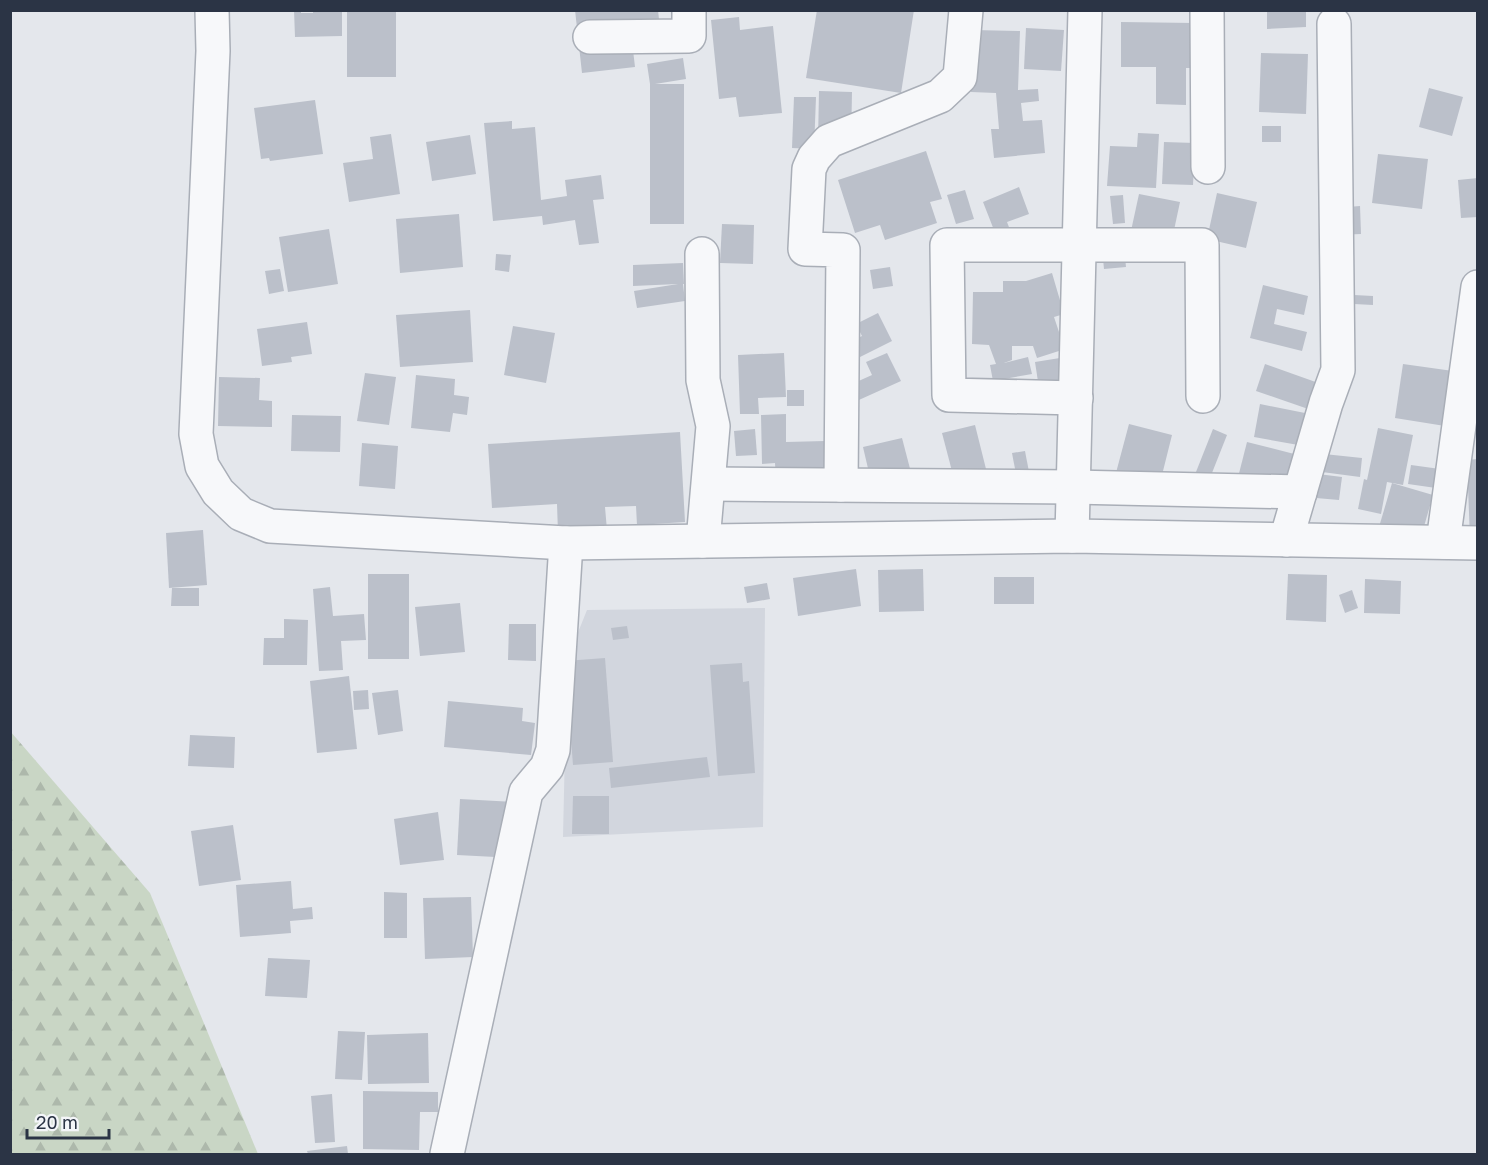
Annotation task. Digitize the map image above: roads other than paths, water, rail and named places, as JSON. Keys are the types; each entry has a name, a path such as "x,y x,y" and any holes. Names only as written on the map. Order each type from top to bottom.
{"street":[{"path":"212,10 213,51 196,434 202,466 218,492 241,514 270,525 566,543 1072,536 1478,543"},
{"path":"590,37 690,36 689,10"},
{"path":"841,485 843,250 805,249 808,169 814,158 829,141 940,96 960,78 966,10"},
{"path":"1072,536 1085,10"},
{"path":"1208,10 1208,167"},
{"path":"1286,540 1326,403 1338,370 1334,24"},
{"path":"1076,398 949,395 947,245 1202,245 1203,396"},
{"path":"702,254 703,380 713,426 704,541"},
{"path":"1443,542 1478,287"},
{"path":"709,484 1300,492"},
{"path":"447,1155 526,792 547,767 553,750 566,543"}]}
